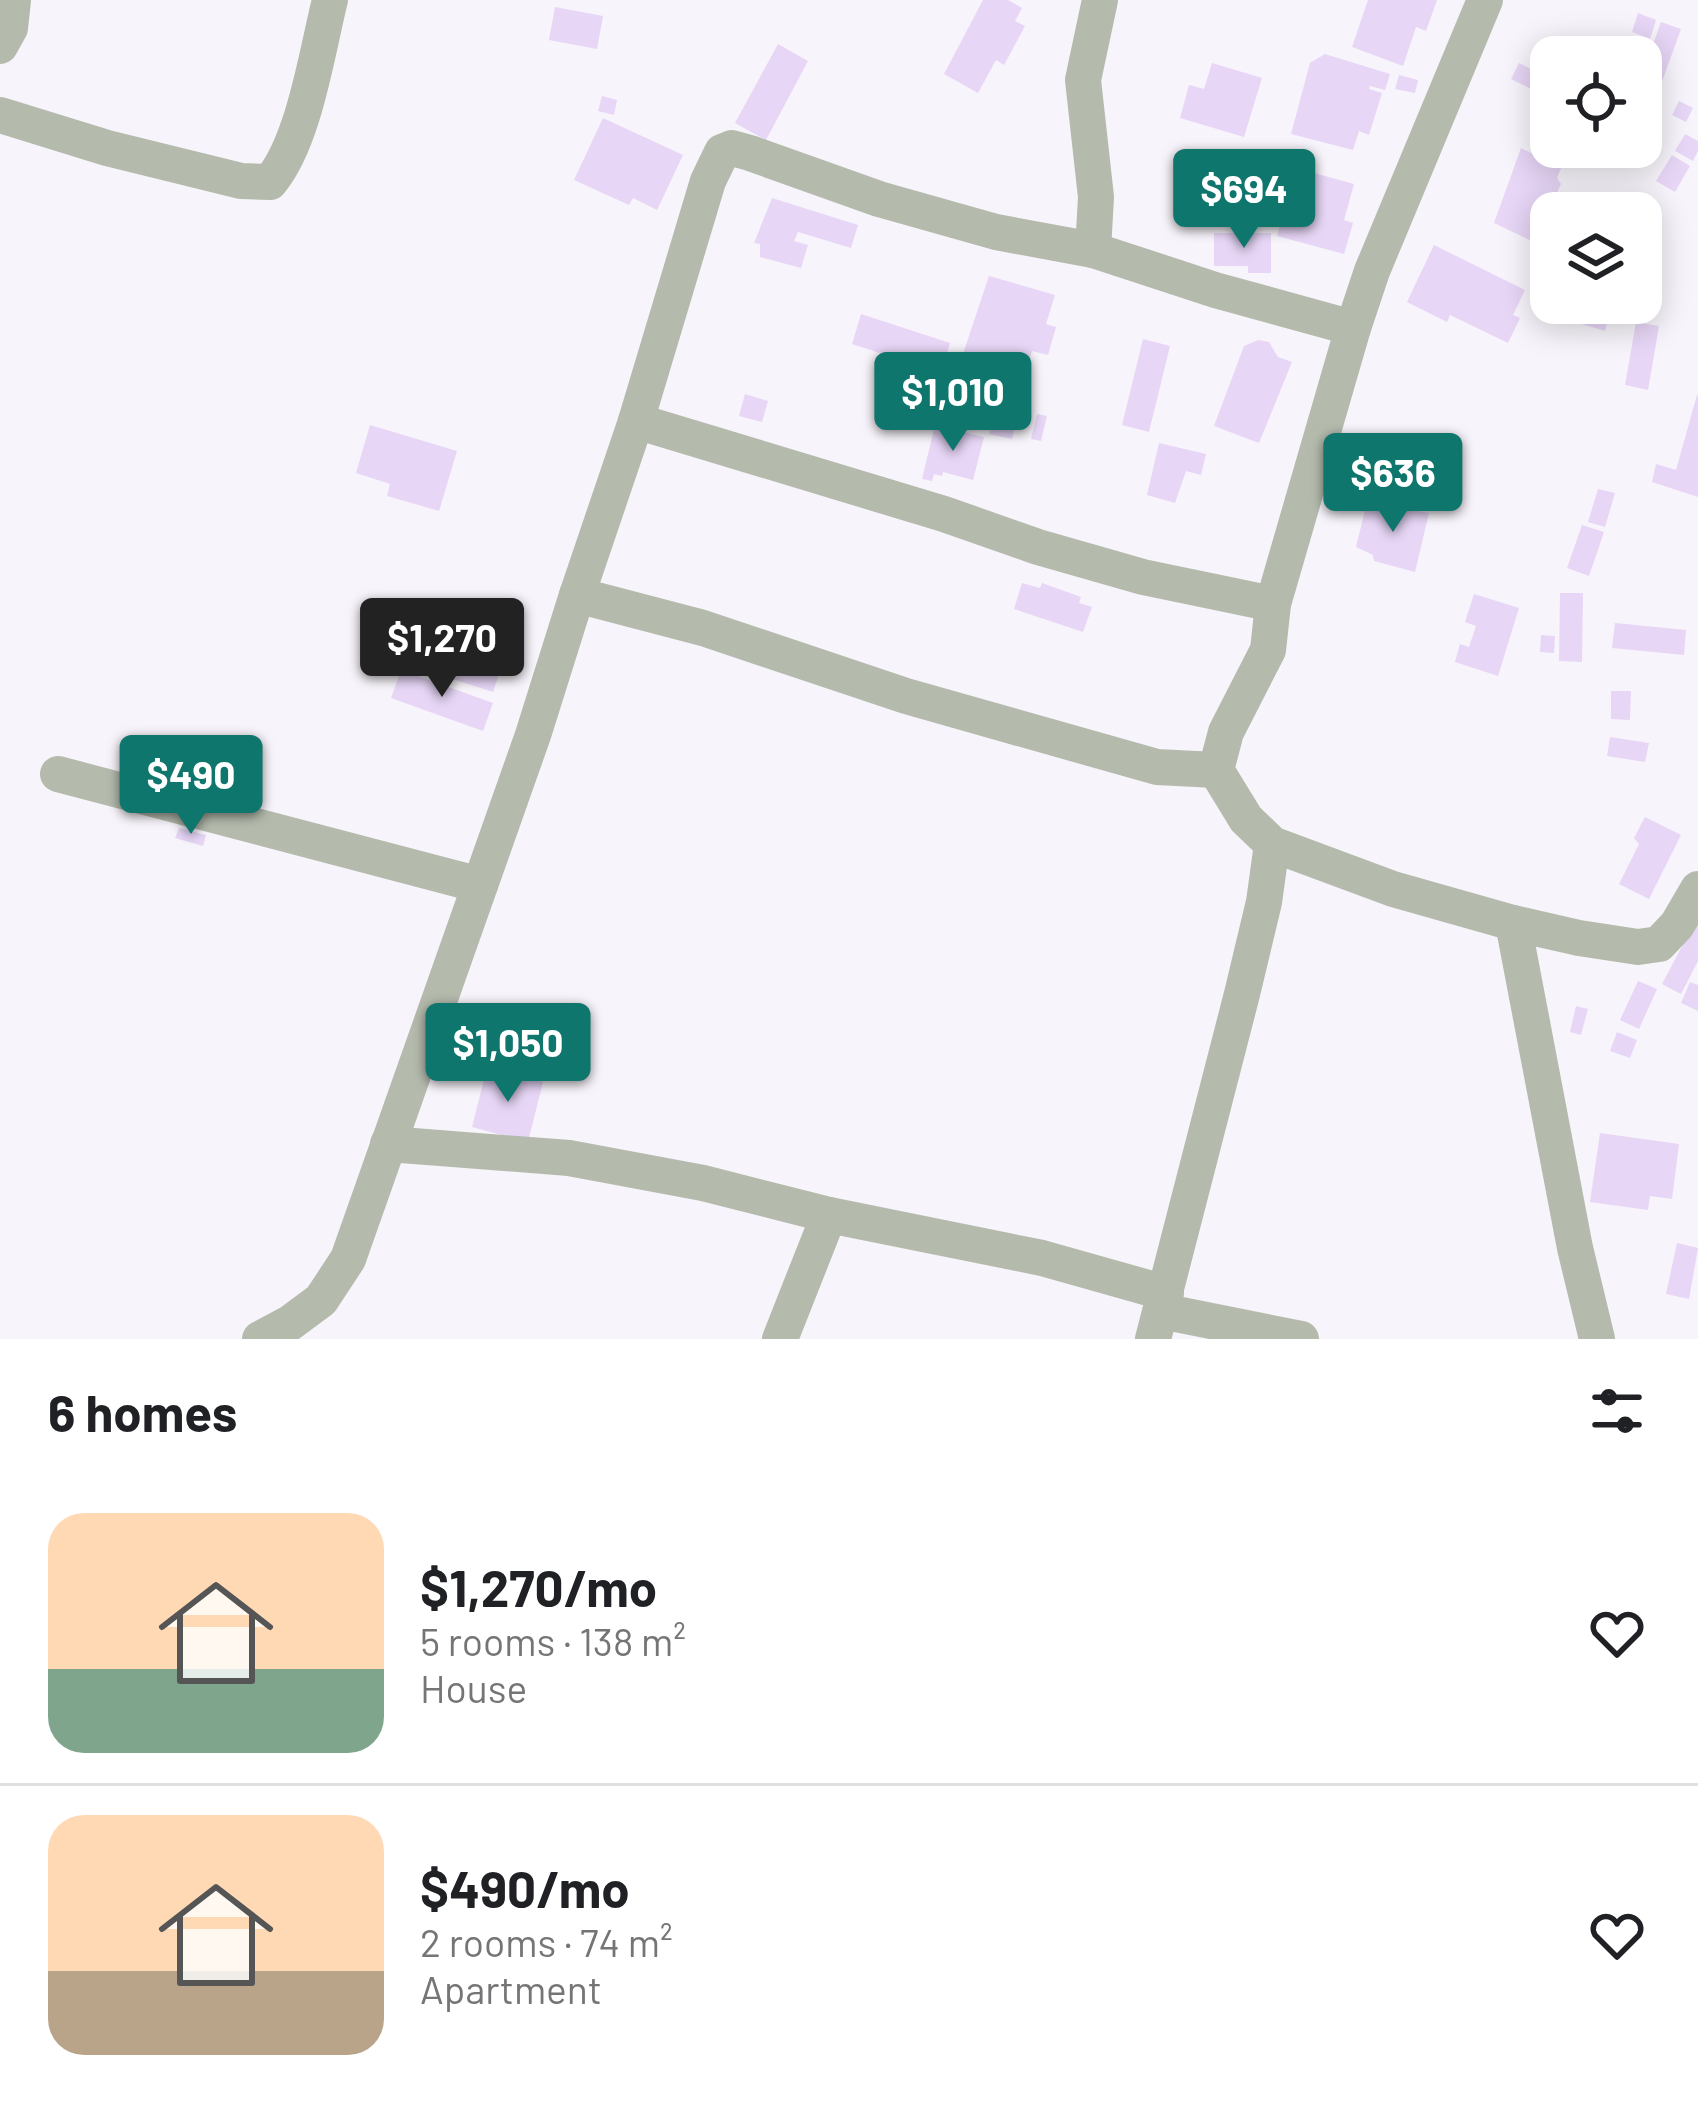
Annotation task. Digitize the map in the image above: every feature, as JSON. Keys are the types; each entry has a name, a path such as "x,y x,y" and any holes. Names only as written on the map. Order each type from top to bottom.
{"street":[{"path":"0,46 10,28 13,0"},
{"path":"0,115 241,182 271,182 285,165 330,0"},
{"path":"1093,250 1096,197 1083,80 1100,0"},
{"path":"1485,0 1372,271 1273,604 1268,650 1226,732 1216,770 1246,819 1272,844 1394,889 1513,923 1638,947 1659,944 1677,925 1698,889"},
{"path":"260,1339 321,1300 348,1259 533,736 722,152 732,148 829,183 996,232 1093,250 1353,328"},
{"path":"636,421 1038,547 1143,577 1273,604"},
{"path":"577,595 703,628 906,696 1157,767 1216,770"},
{"path":"58,774 480,885"},
{"path":"1160,1314 1264,902 1272,844"},
{"path":"1513,923 1597,1339"},
{"path":"388,1144 569,1158 703,1183 829,1215 1042,1258 1160,1314 1301,1339"},
{"path":"780,1339 829,1215"}],"building":[{"path":"983,0 1008,0 1022,8 1015,21 1025,26 1004,65 996,60 978,93 944,74"},
{"path":"1368,0 1437,0 1426,31 1416,27 1403,66 1352,47"},
{"path":"555,7 603,16 597,49 549,40"},
{"path":"1638,13 1656,20 1651,36 1632,32"},
{"path":"1661,22 1681,29 1662,82 1662,36 1656,36"},
{"path":"778,44 808,61 766,140 735,123"},
{"path":"1325,54 1390,74 1385,90 1370,86 1382,93 1369,135 1359,131 1353,150 1291,134 1310,63"},
{"path":"1212,63 1262,78 1244,137 1180,118 1189,85 1204,89"},
{"path":"1519,63 1530,68 1530,88 1511,79"},
{"path":"1399,75 1418,80 1415,93 1395,89"},
{"path":"602,96 617,100 614,115 598,111"},
{"path":"1679,101 1693,108 1686,122 1672,115"},
{"path":"603,118 683,155 657,210 633,198 629,205 574,180"},
{"path":"1685,134 1698,141 1693,161 1675,151"},
{"path":"1521,148 1530,152 1530,168 1561,168 1557,192 1530,192 1530,240 1494,223"},
{"path":"1672,155 1690,166 1675,192 1656,181"},
{"path":"1296,168 1354,184 1344,220 1353,223 1344,254 1277,236"},
{"path":"772,198 858,225 851,248 798,232 794,241 808,245 801,268 760,257 760,244 754,243"},
{"path":"1214,233 1271,233 1271,273 1248,273 1248,266 1214,266"},
{"path":"1434,245 1525,290 1513,315 1520,318 1508,343 1450,315 1447,322 1407,302"},
{"path":"989,276 1055,295 1046,324 1056,327 1048,355 1032,351 1023,381 960,363"},
{"path":"861,314 950,343 941,373 852,344"},
{"path":"1636,324 1659,326 1648,390 1625,385"},
{"path":"1143,339 1170,346 1149,432 1122,425"},
{"path":"1258,340 1269,342 1278,357 1292,362 1259,443 1214,426 1244,346"},
{"path":"745,394 768,401 762,422 739,416"},
{"path":"1697,395 1698,497 1652,482 1656,464 1676,470"},
{"path":"997,402 1020,407 1012,439 989,434"},
{"path":"1037,414 1047,416 1041,441 1031,439"},
{"path":"370,425 457,451 439,511 387,496 390,484 356,473"},
{"path":"935,425 984,437 973,480 943,472 942,476 934,474 932,481 922,479"},
{"path":"1159,443 1206,454 1201,475 1186,471 1175,503 1147,495"},
{"path":"1598,489 1615,493 1605,527 1588,522"},
{"path":"1367,502 1429,513 1415,572 1374,561 1373,555 1356,547"},
{"path":"1582,525 1604,532 1589,576 1567,568"},
{"path":"1022,583 1040,588 1042,583 1081,597 1079,603 1092,607 1083,632 1014,609"},
{"path":"1560,593 1583,593 1582,662 1559,661"},
{"path":"1474,594 1519,608 1498,676 1455,662 1460,644 1469,647 1476,626 1465,622"},
{"path":"457,612 494,621 491,632 511,637 493,692 421,669 438,615 455,620"},
{"path":"1615,623 1686,630 1684,655 1612,648"},
{"path":"1541,635 1555,636 1554,653 1540,652"},
{"path":"401,670 493,703 483,731 391,698"},
{"path":"1611,691 1631,691 1630,720 1611,719"},
{"path":"1610,737 1649,743 1645,762 1607,756"},
{"path":"1645,817 1681,835 1649,899 1619,884 1639,844 1634,838"},
{"path":"179,828 206,835 203,846 175,838"},
{"path":"1698,916 1698,961 1681,994 1662,984"},
{"path":"1638,981 1657,989 1639,1029 1620,1020"},
{"path":"1690,982 1698,985 1698,1011 1681,1003"},
{"path":"1576,1006 1588,1009 1581,1035 1570,1032"},
{"path":"1617,1032 1637,1040 1630,1058 1610,1051"},
{"path":"487,1068 543,1082 528,1142 472,1127"},
{"path":"1600,1133 1679,1144 1672,1199 1650,1196 1648,1210 1590,1202"},
{"path":"1677,1243 1698,1248 1689,1299 1666,1294"}]}
